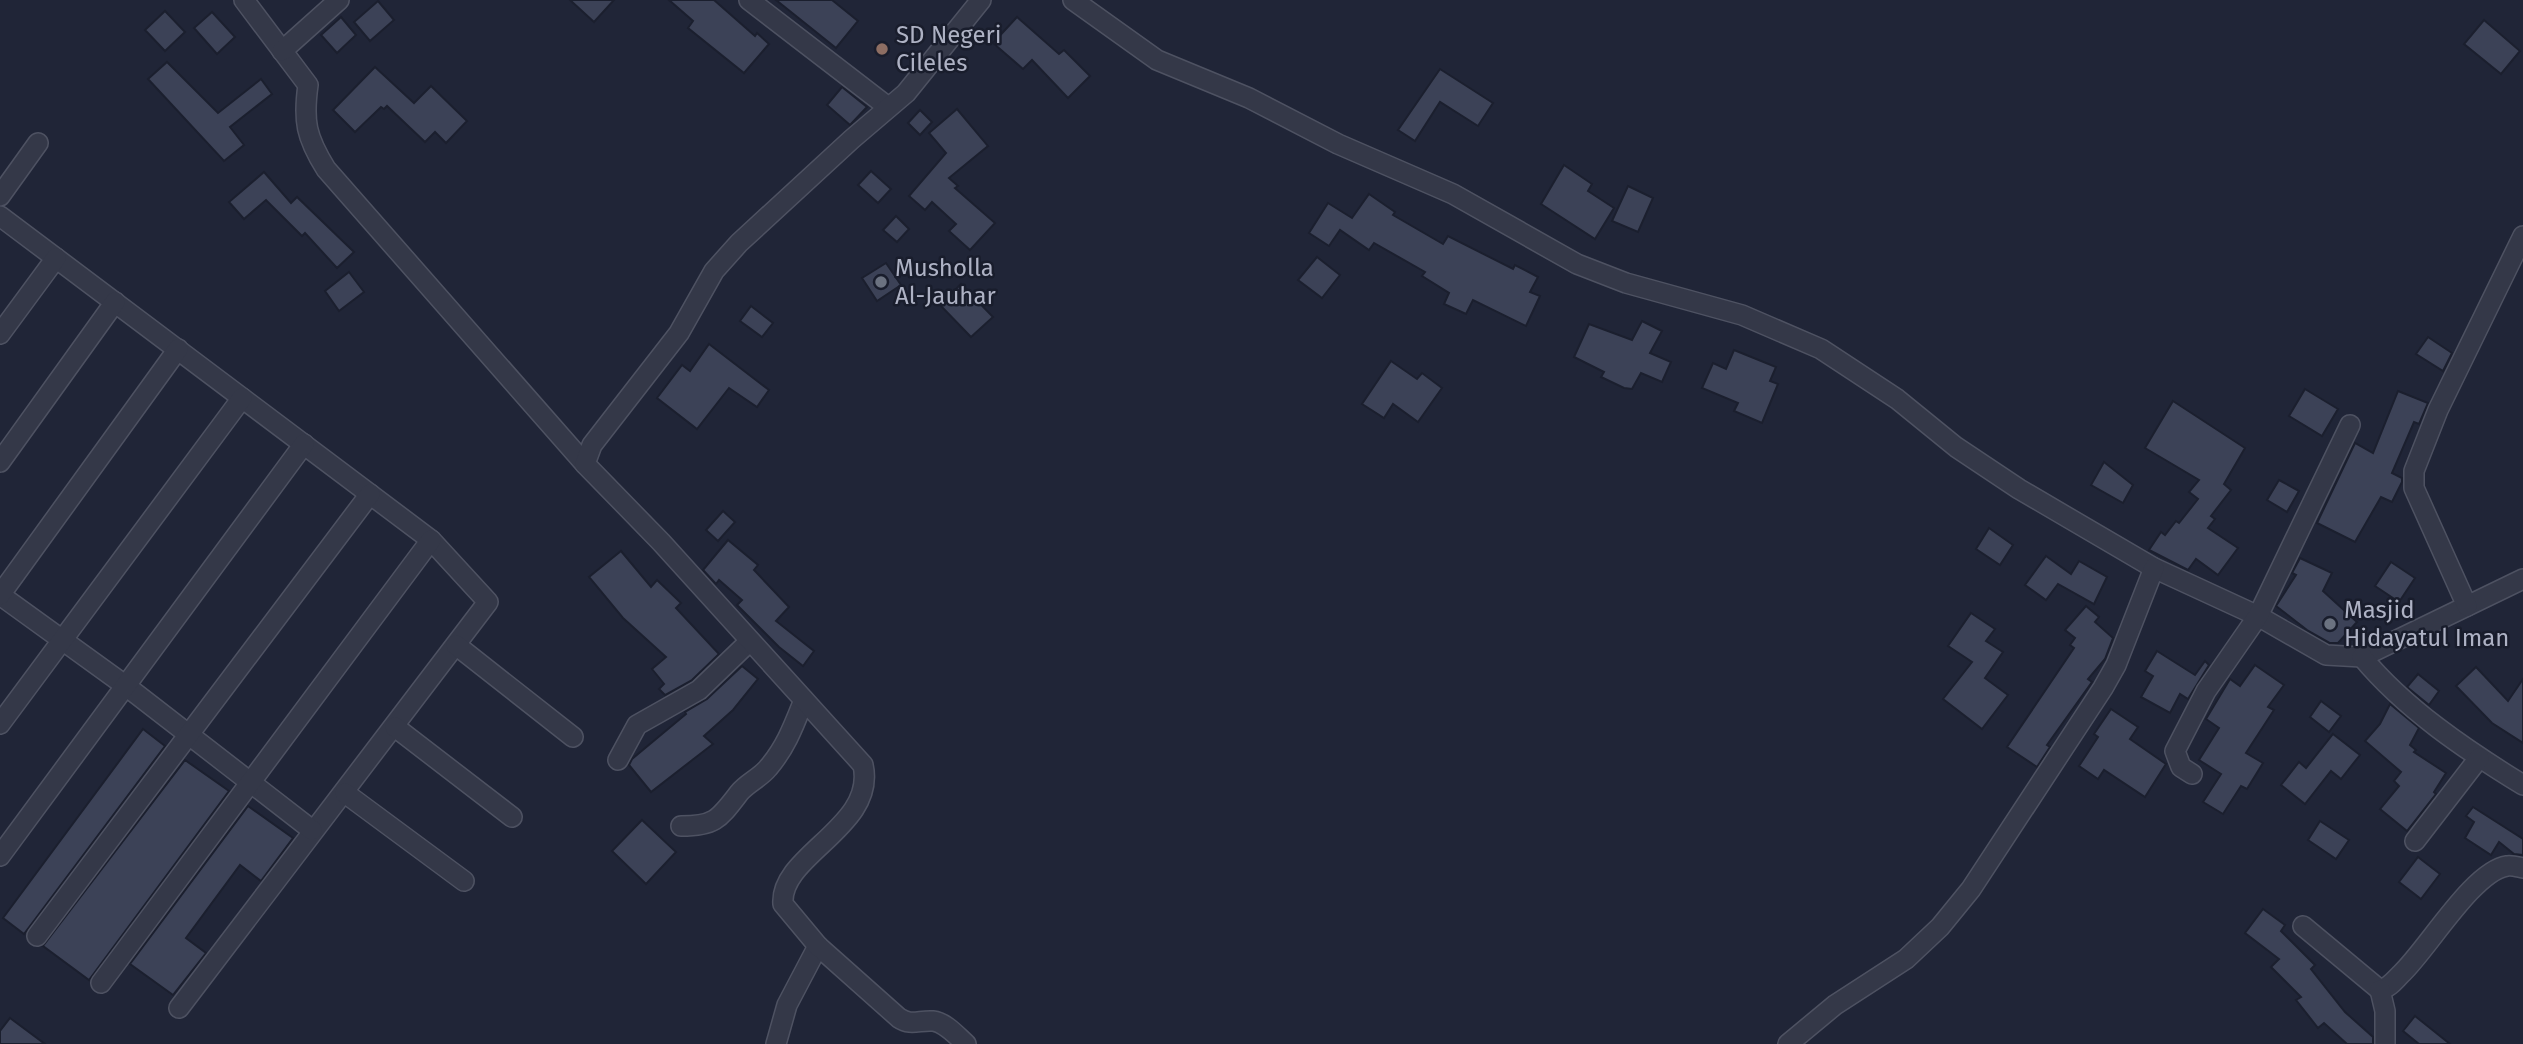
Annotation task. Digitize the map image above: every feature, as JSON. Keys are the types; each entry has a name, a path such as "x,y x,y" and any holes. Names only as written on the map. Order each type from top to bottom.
{"street":[{"path":"244,0 308,85 303,117 313,148 326,169 584,464 661,542 863,765 863,797 786,884 782,894 783,904 818,946 899,1018 916,1024 935,1021 966,1044"},
{"path":"282,51 339,0"},
{"path":"749,0 888,107"},
{"path":"584,464 592,445 678,333 714,271 748,234 906,93 981,0"},
{"path":"1073,0 1157,60 1249,98 1338,144 1453,194 1577,264 1626,283 1742,315 1821,349 1897,399 1956,447 2020,489 2154,568 2258,616 2326,655 2362,657 2523,579"},
{"path":"0,196 38,143"},
{"path":"0,216 431,540 488,602 179,1008"},
{"path":"2467,606 2413,488 2414,471 2438,410 2523,236"},
{"path":"0,334 56,258"},
{"path":"0,462 115,302"},
{"path":"177,349 0,595 126,687 312,830"},
{"path":"0,724 242,398"},
{"path":"2192,774 2181,767 2175,751 2206,691 2258,616 2350,425"},
{"path":"0,856 304,444"},
{"path":"37,936 370,494"},
{"path":"101,983 431,540"},
{"path":"1788,1044 1835,1005 1906,959 1940,927 1971,889 2104,688 2116,666 2154,568"},
{"path":"618,760 637,725 699,690 750,641"},
{"path":"456,645 573,737"},
{"path":"2362,657 2413,706 2479,758 2523,785"},
{"path":"681,826 700,826 726,813 739,793 767,770 787,743 803,700"},
{"path":"395,727 512,817"},
{"path":"2415,841 2479,758"},
{"path":"345,793 464,881"},
{"path":"2380,990 2386,989 2413,964 2459,903 2490,873 2507,866 2523,868"},
{"path":"2303,926 2380,990 2385,1011 2385,1044"},
{"path":"776,1044 787,1005 818,946"}],"building":[{"path":"570,0 614,0 594,22"},
{"path":"669,0 714,0 755,36 757,33 769,44 744,73 688,28 693,21"},
{"path":"776,0 832,0 858,21 836,48"},
{"path":"378,1 394,20 370,41 354,22"},
{"path":"165,11 185,32 165,51 145,30"},
{"path":"212,12 235,37 217,54 194,28"},
{"path":"341,17 356,35 337,53 321,35"},
{"path":"1017,17 1059,54 1064,50 1090,76 1068,98 1032,60 1023,69 993,43"},
{"path":"2484,20 2520,51 2501,74 2464,44"},
{"path":"167,62 218,113 261,79 272,94 230,127 244,145 224,161 148,79"},
{"path":"375,67 414,103 431,86 467,121 446,143 435,132 425,142 387,106 384,109 381,107 355,132 333,110"},
{"path":"1440,69 1493,103 1478,126 1440,102 1415,141 1398,130"},
{"path":"842,87 867,107 850,125 827,105"},
{"path":"957,109 988,146 949,178 958,186 955,188 995,223 970,250 949,231 956,224 932,202 925,210 909,196 946,153 929,133"},
{"path":"920,110 932,122 920,135 908,123"},
{"path":"1564,165 1592,184 1588,191 1614,208 1595,239 1541,204"},
{"path":"871,171 891,189 878,203 858,185"},
{"path":"264,172 291,203 297,197 354,252 337,268 305,233 302,236 266,200 244,219 229,202"},
{"path":"1628,186 1653,198 1638,232 1612,221"},
{"path":"1369,194 1395,212 1393,215 1443,244 1448,236 1513,269 1515,265 1538,277 1530,292 1540,296 1526,326 1473,300 1466,314 1444,304 1449,293 1422,276 1425,272 1374,243 1369,250 1340,230 1329,246 1309,233 1328,203 1352,218"},
{"path":"896,216 909,229 897,242 883,230"},
{"path":"1317,257 1340,275 1322,298 1298,280"},
{"name":"Musholla Al-Jauhar","path":"886,263 901,285 877,301 862,278"},
{"path":"349,272 364,292 339,311 325,291"},
{"path":"961,284 993,317 971,337 940,305"},
{"path":"751,306 773,323 762,337 740,321"},
{"path":"1642,321 1662,331 1650,353 1671,362 1662,382 1641,373 1632,389 1624,388 1601,377 1604,372 1574,357 1589,324 1632,340"},
{"path":"2428,337 2452,353 2443,371 2416,354"},
{"path":"709,344 769,390 757,407 729,388 697,429 657,398 682,365 690,371"},
{"path":"1734,350 1776,367 1770,381 1778,384 1762,423 1734,411 1738,403 1702,388 1713,363 1726,369"},
{"path":"1391,361 1417,379 1422,373 1442,388 1418,422 1393,404 1384,418 1362,404"},
{"path":"2305,389 2338,409 2322,436 2289,416"},
{"path":"2398,391 2428,403 2419,424 2414,422 2392,473 2402,478 2402,482 2392,502 2381,497 2355,542 2317,523 2355,443 2373,453"},
{"path":"2173,401 2245,448 2224,484 2231,490 2211,516 2215,519 2208,528 2238,548 2218,575 2196,559 2188,570 2149,550 2161,532 2165,535 2176,521 2179,523 2198,499 2189,492 2199,480 2145,448"},
{"path":"2104,462 2133,485 2123,503 2091,485"},
{"path":"2279,480 2299,491 2287,512 2267,500"},
{"path":"723,511 735,522 718,541 706,530"},
{"path":"1989,528 2013,545 2000,565 1976,549"},
{"path":"728,540 758,565 754,570 789,607 776,621 814,651 803,666 779,647 737,605 742,600 719,580 716,584 703,570"},
{"path":"621,551 651,587 657,580 681,603 676,608 719,654 692,680 665,695 659,689 664,684 652,669 666,657 623,618 589,577"},
{"path":"2046,556 2071,574 2079,561 2107,577 2094,604 2058,584 2046,600 2025,585"},
{"path":"2300,558 2332,573 2323,591 2357,622 2338,643 2330,643 2307,630 2276,606 2296,575 2292,573"},
{"path":"2391,562 2415,578 2399,602 2375,586"},
{"path":"2086,606 2099,617 2095,622 2113,638 2105,659 2088,679 2092,682 2047,745 2050,747 2037,767 2007,747 2074,648 2070,645 2075,638 2065,630"},
{"path":"1971,613 1995,629 1986,641 2003,652 1985,678 2008,695 1982,729 1943,699 1972,662 1948,646"},
{"path":"2157,651 2195,675 2205,661 2209,665 2188,699 2180,694 2170,713 2141,697 2153,676 2145,671"},
{"path":"2255,665 2284,685 2268,707 2274,710 2246,753 2263,763 2247,789 2241,786 2223,814 2203,802 2221,774 2199,760 2219,728 2206,719 2230,679 2240,686"},
{"path":"742,666 758,679 733,710 704,736 713,744 651,792 629,765 632,759 686,714 685,712 707,699"},
{"path":"2476,667 2508,701 2523,679 2523,743 2492,723 2456,686"},
{"path":"2418,674 2439,691 2429,705 2407,687"},
{"path":"2321,701 2341,716 2329,732 2310,717"},
{"path":"2390,704 2419,728 2410,745 2416,750 2414,752 2446,773 2434,792 2436,794 2407,831 2380,809 2399,786 2394,781 2401,772 2365,741 2380,724"},
{"path":"2111,709 2138,727 2130,739 2166,764 2145,797 2104,770 2098,779 2079,766 2098,737 2094,734"},
{"path":"143,729 165,746 24,934 3,918"},
{"path":"2333,734 2360,755 2341,779 2331,771 2305,804 2281,785 2299,762 2306,768"},
{"path":"185,760 229,791 89,980 43,946"},
{"path":"248,806 293,838 261,881 240,865 186,938 206,953 173,995 130,964"},
{"path":"2473,807 2523,839 2523,855 2514,854 2499,842 2491,855 2465,838 2474,822 2466,816"},
{"path":"642,820 676,852 646,884 612,851"},
{"path":"2320,821 2349,840 2336,859 2308,840"},
{"path":"2418,857 2440,874 2421,899 2399,882"},
{"path":"2263,909 2285,925 2281,931 2315,965 2311,969 2345,1012 2373,1037 2373,1044 2347,1044 2324,1023 2318,1028 2296,1000 2301,997 2271,967 2279,959 2245,933"},
{"path":"2415,1016 2450,1044 2419,1044 2403,1031"},
{"path":"10,1018 45,1044 0,1044 0,1031"}],"place":[{"name":"SD Negeri Cileles","path":"882,49"},
{"name":"Musholla Al-Jauhar","path":"881,282"},
{"name":"Masjid Hidayatul Iman","path":"2330,624"}]}
